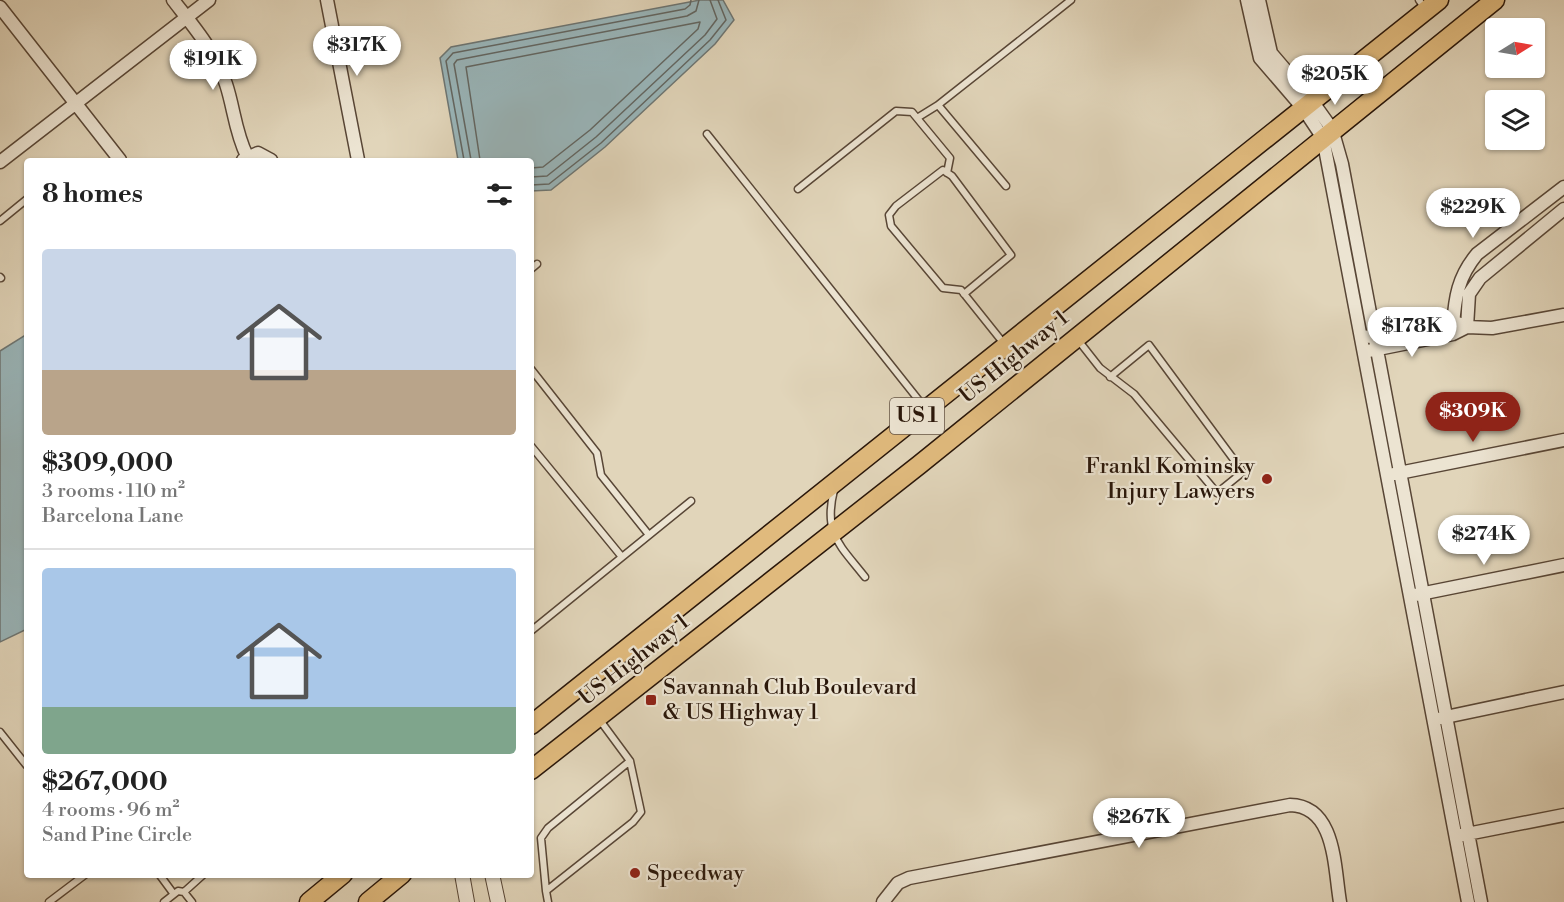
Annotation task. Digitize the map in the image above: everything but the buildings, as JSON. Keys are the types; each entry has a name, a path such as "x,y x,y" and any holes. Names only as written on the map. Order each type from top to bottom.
{"main road":[{"name":"US Highway 1","path":"534,768 832,533 1495,0"},
{"name":"US Highway 1","path":"534,723 1308,104 1428,3"},
{"path":"309,902 338,878"},
{"path":"368,902 397,878"}],"street":[{"path":"173,0 209,46 222,72 244,158 258,153 267,158"},
{"path":"0,162 208,0"},
{"path":"327,0 358,158"},
{"path":"1253,1 1272,53 1328,134 1416,595 1434,719 1481,902"},
{"path":"0,7 118,158"},
{"path":"1453,327 1456,289 1469,264 1477,254 1564,187"},
{"path":"1467,327 1469,294 1480,278 1564,209"},
{"path":"1368,336 1453,327 1492,328 1564,315"},
{"path":"1370,351 1453,327"},
{"path":"1394,474 1564,440"},
{"path":"1416,595 1564,565"},
{"path":"1416,595 1447,717 1468,902"},
{"path":"1434,719 1564,692"},
{"path":"883,902 898,884 909,878 1290,805 1303,805 1315,812 1323,822 1328,834 1340,902"},
{"path":"1462,835 1564,815"},
{"path":"463,878 467,902"},
{"path":"493,878 498,902"}],"lane":[{"path":"917,118 938,105 1071,0"},
{"path":"938,105 1006,186"},
{"path":"798,189 896,111 912,112 950,158 947,173"},
{"path":"707,134 926,410"},
{"path":"964,294 1011,255 943,170 896,206 889,215 891,226 943,288 961,290 964,294 1005,346"},
{"path":"0,221 24,201"},
{"path":"1076,337 1110,377 1134,394 1217,493 1244,472 1149,345 1110,377"},
{"path":"534,373 597,453 601,475 649,535"},
{"path":"534,450 622,557"},
{"path":"836,481 830,514 832,533 865,577"},
{"path":"534,629 691,501"},
{"path":"546,891 633,822 640,812 630,761 599,718"},
{"path":"0,732 24,762"},
{"path":"548,902 541,838 548,828 630,761"},
{"path":"49,902 81,878"},
{"path":"162,878 173,893"},
{"path":"164,902 173,893 184,892 200,878"},
{"path":"184,892 192,902"}],"water":[{"path":"700,0 723,0 734,20 715,44 605,147 551,190 534,191 534,158 458,158 440,58 451,47"},
{"path":"24,336 24,630 0,642 0,351"}],"place":[{"name":"Frankl Kominsky Injury Lawyers","path":"1267,479"},
{"name":"Savannah Club Boulevard & US Highway 1","path":"651,700"},
{"name":"Speedway","path":"635,873"}]}
